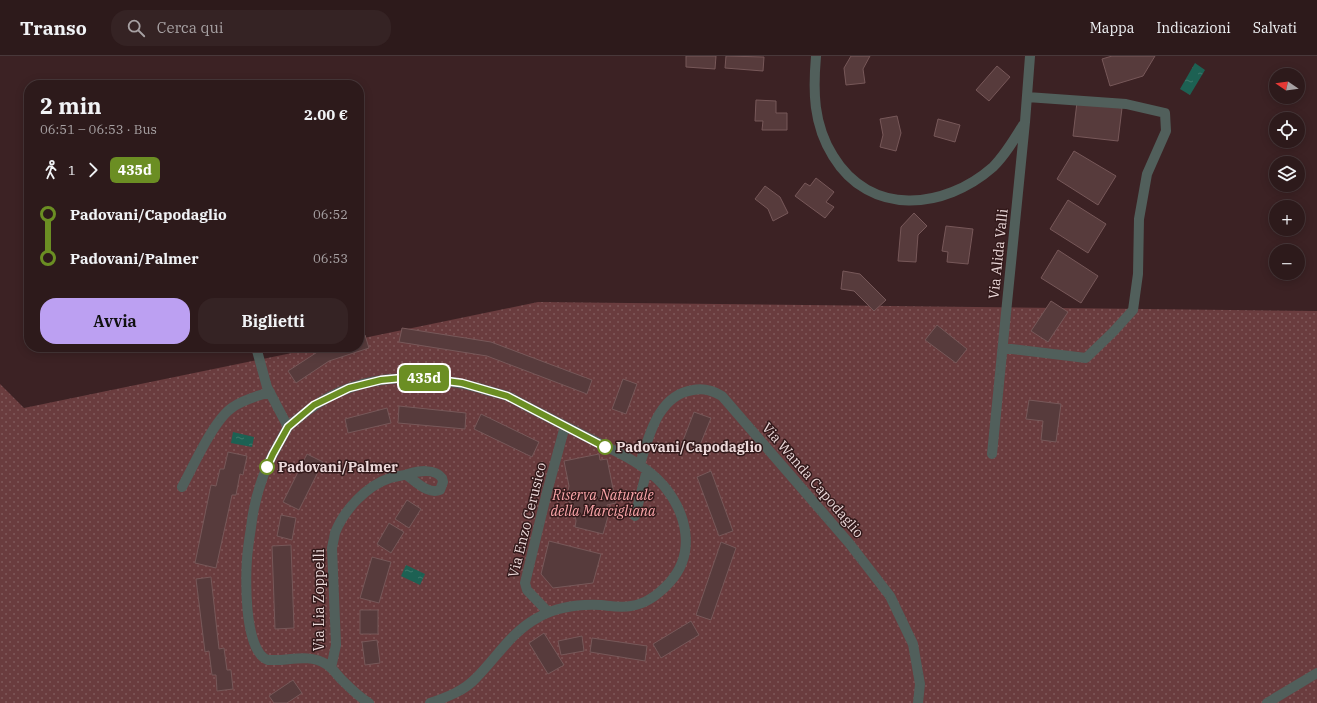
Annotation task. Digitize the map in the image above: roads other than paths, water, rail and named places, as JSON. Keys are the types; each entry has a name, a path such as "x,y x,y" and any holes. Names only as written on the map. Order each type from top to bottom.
{"street":[{"path":"816,56 814,97 819,123 826,144 833,157 858,184 871,193 883,198 898,200 928,199 949,193 967,185 993,166 1004,155 1025,122"},
{"name":"Via Alida Valli","path":"992,454 1025,122 1030,56"},
{"path":"1003,348 1086,358 1114,332 1133,310 1138,274 1139,219 1147,174 1166,131 1165,113 1126,104 1027,97"},
{"path":"258,352 270,392 288,427"},
{"path":"369,703 341,680 326,664 313,659 303,658 268,660 261,655 253,642 250,631 247,585 247,551 253,514 261,480 288,427 314,405 349,388 381,380 423,378 462,383 507,396 644,467 668,492 675,502 684,522 686,534 686,544 682,564 678,573 664,589 649,599 630,606 577,606 548,612 531,621 516,633 496,654 476,679 455,693 430,703"},
{"name":"Via Wanda Capodaglio","path":"635,516 644,467 658,416 666,405 676,396 690,390 708,389 722,396 849,543 890,596 913,644 920,684 918,703"},
{"path":"182,488 206,442 224,415 233,407 249,399 270,392"},
{"name":"Via Enzo Cerusico","path":"548,612 527,590 525,583 565,426"},
{"name":"Via Lia Zoppelli","path":"330,668 336,644 332,548 335,534 346,512 368,490 390,478 406,475"},
{"path":"1267,703 1317,672"}],"water":[{"path":"1195,63 1205,70 1190,95 1180,89"},
{"path":"233,432 254,437 252,447 231,443"},
{"path":"406,565 425,574 420,585 401,576"}],"place":[{"name":"Padovani/Capodaglio","path":"605,447"},
{"name":"Padovani/Palmer","path":"267,467"}],"park label":[{"name":"Riserva Naturale della Marcigliana","path":"603,504"}]}
